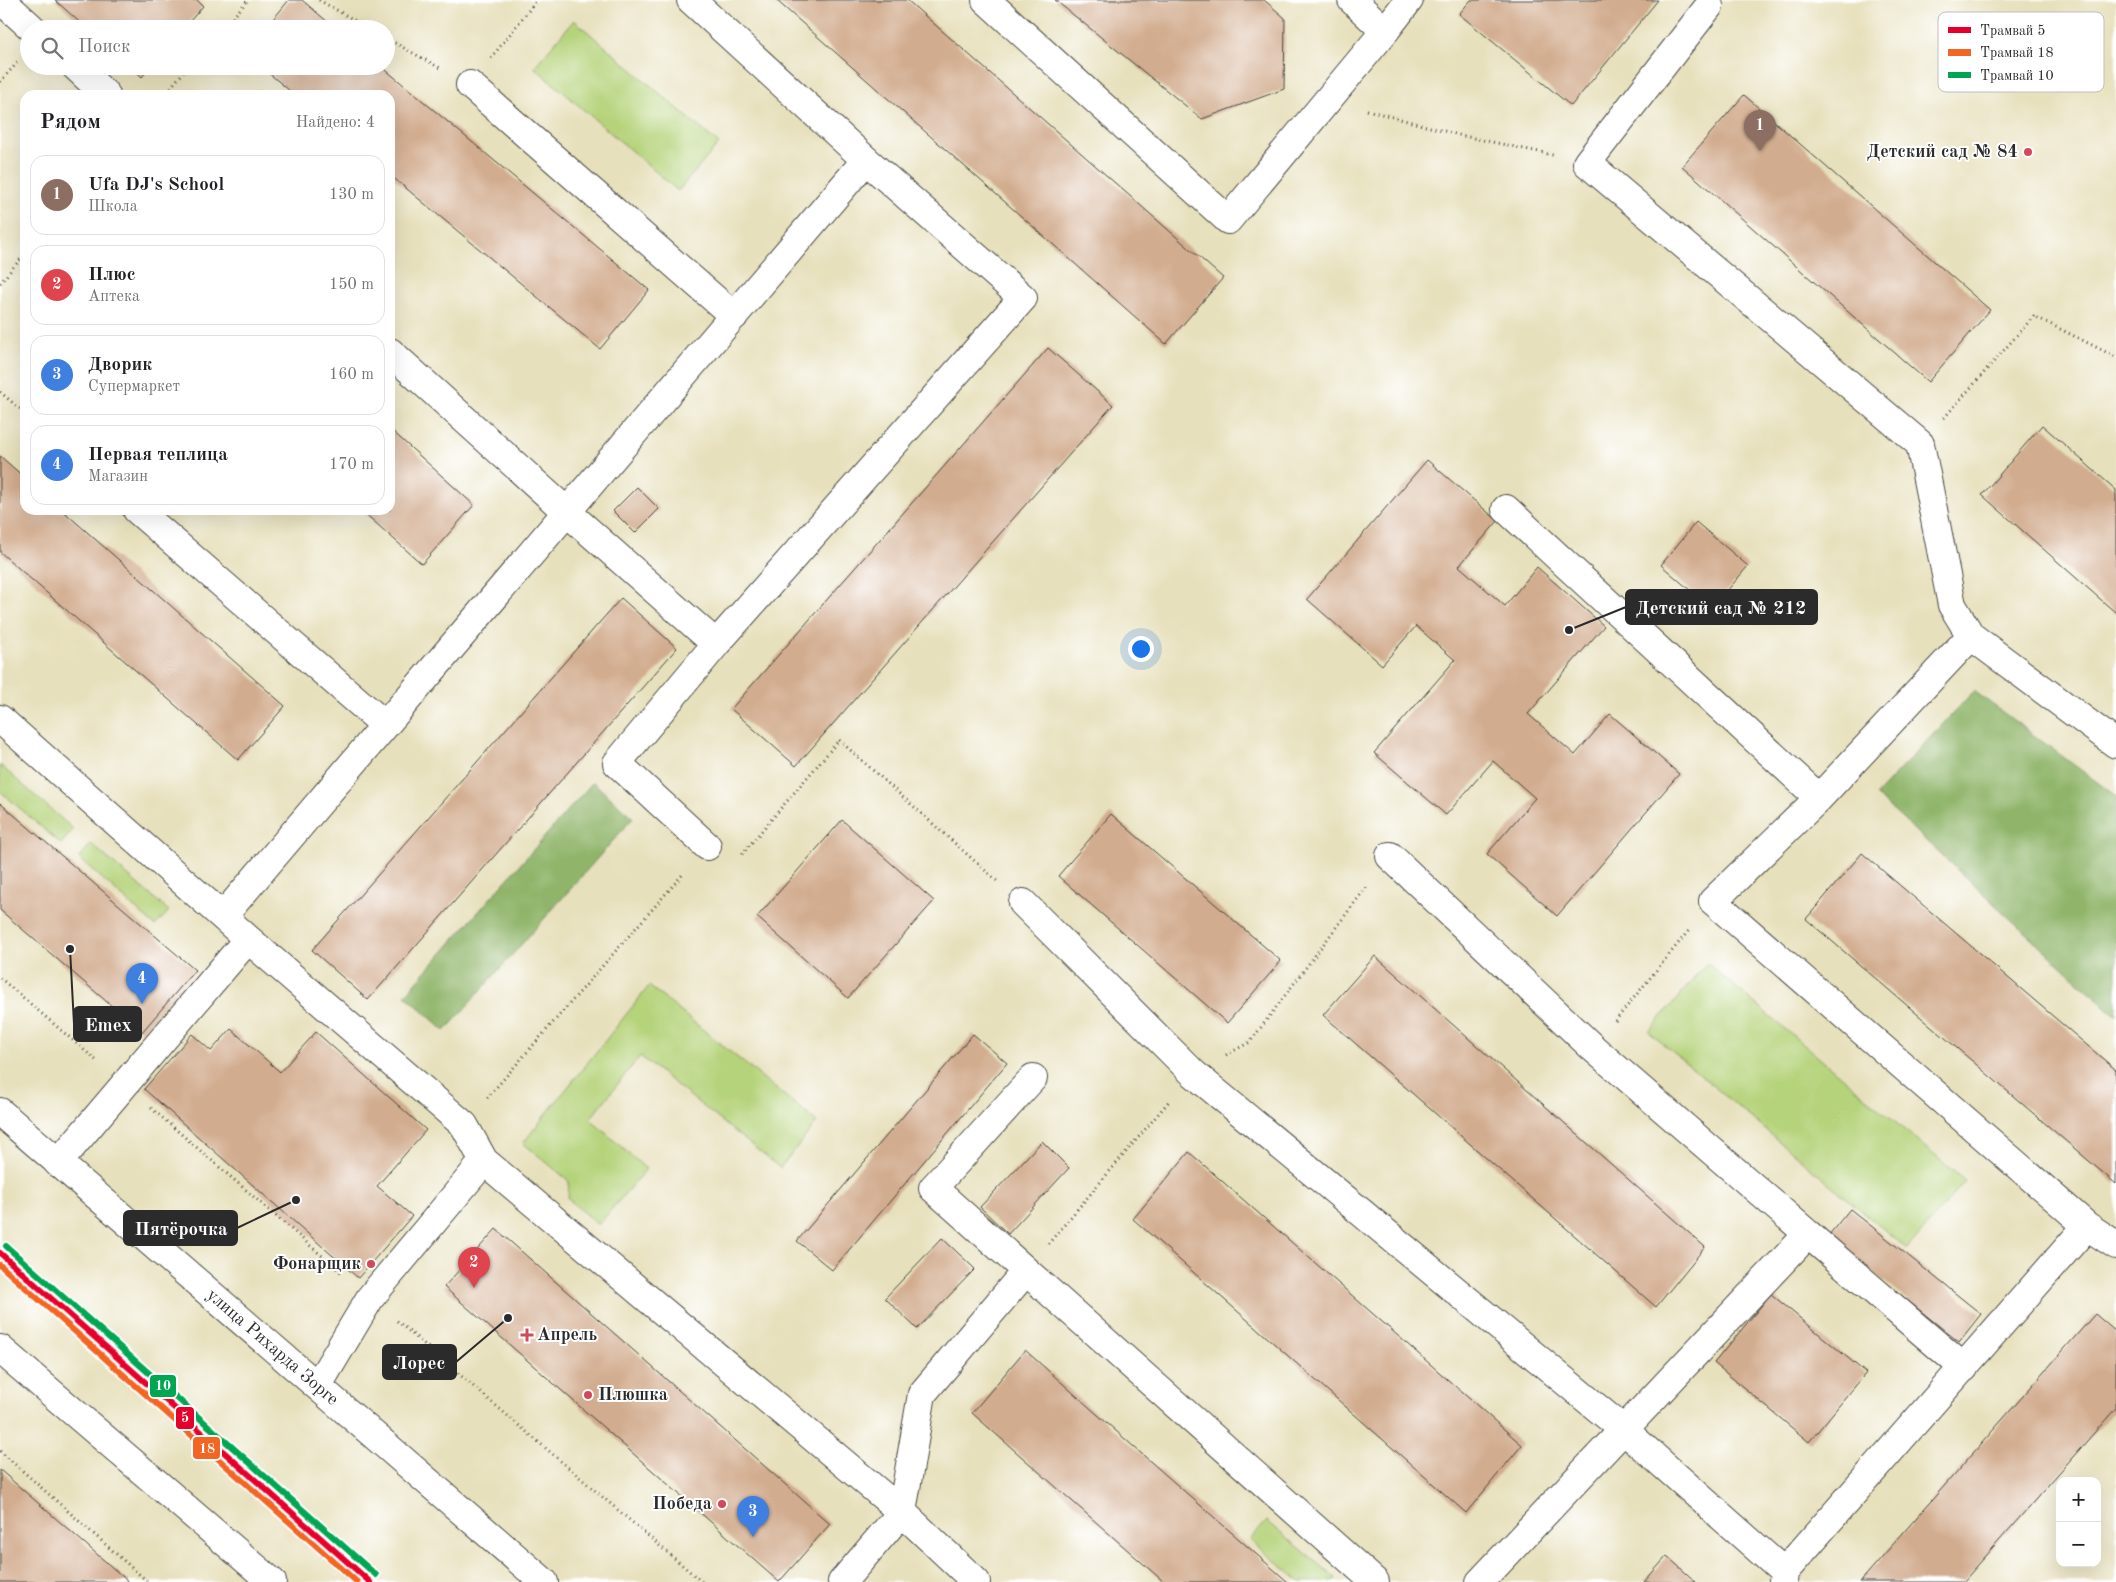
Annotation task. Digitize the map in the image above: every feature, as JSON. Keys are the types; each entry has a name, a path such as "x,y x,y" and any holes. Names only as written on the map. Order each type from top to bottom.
{"main road":[{"path":"1,0 23,20"},
{"path":"691,0 866,160 1023,298 716,644 617,763 707,846"},
{"path":"986,0 1228,220 1409,0"},
{"path":"1352,0 1385,31"},
{"path":"1709,6 1588,163 1920,444 1952,605 1971,636 2116,744"},
{"path":"85,75 101,90"},
{"path":"470,85 734,316"},
{"path":"223,916 866,160"},
{"path":"395,357 716,644"},
{"path":"1506,509 1819,798"},
{"path":"144,515 385,725"},
{"path":"1971,636 1819,798 1713,901 2087,1226 2116,1245"},
{"path":"0,719 248,939 464,1125 484,1160 902,1512 976,1582"},
{"path":"1390,856 1593,1048 1964,1368"},
{"path":"1023,903 1193,1073 1624,1430 1784,1577 2087,1226"},
{"path":"58,1163 248,939"},
{"path":"1033,1078 933,1188 1375,1582"},
{"name":"улица Рихарда Зорге","path":"0,1112 544,1582"},
{"path":"318,1385 370,1298 484,1160"},
{"path":"1480,1582 1808,1234"},
{"path":"842,1582 902,1512 922,1394 1025,1272"},
{"path":"0,1349 268,1581"}],"path":[{"path":"230,20 247,0"},
{"path":"319,0 354,20"},
{"path":"0,82 20,60"},
{"path":"168,90 181,75"},
{"path":"1328,100 1459,135 1588,163"},
{"path":"0,283 20,260"},
{"path":"1920,444 2034,316 2116,357"},
{"path":"0,392 20,409"},
{"path":"464,1125 707,846 732,866 839,740 1023,903"},
{"path":"1593,1048 1713,901"},
{"path":"0,1451 148,1582"}],"green space":[{"path":"574,20 719,144 678,191 534,67"},
{"path":"1974,691 2116,796 2116,1016 1876,795"},
{"path":"0,765 73,829 61,844 0,791"},
{"path":"593,782 633,818 445,1031 405,995"},
{"path":"91,844 169,911 155,926 79,858"},
{"path":"1707,963 1965,1181 1907,1249 1649,1032"},
{"path":"649,986 817,1122 780,1168 640,1056 590,1119 646,1169 598,1225 568,1199 569,1181 523,1143"},
{"path":"1267,1521 1336,1578 1333,1582 1300,1582 1250,1540"}],"building":[{"path":"55,0 197,0 203,6 191,20 77,20"},
{"path":"289,0 302,0 325,20 272,20"},
{"path":"776,0 907,0 1223,278 1166,344"},
{"path":"1055,0 1264,0 1285,18 1284,89 1202,119"},
{"path":"1471,0 1658,0 1571,106 1459,14"},
{"path":"271,75 392,75 649,290 600,349 395,179 395,90 289,90"},
{"path":"1744,95 1990,310 1928,382 1682,166"},
{"path":"1048,348 1113,405 796,766 731,709"},
{"path":"2042,425 2116,490 2116,613 1982,495"},
{"path":"395,434 474,505 422,564 367,515 395,515"},
{"path":"0,456 20,474 20,515 68,515 285,706 238,760 0,552"},
{"path":"1427,460 1498,521 1459,566 1505,606 1537,567 1604,626 1528,714 1575,755 1610,714 1679,774 1557,916 1487,854 1535,798 1493,761 1446,815 1374,753 1455,660 1416,626 1382,665 1307,599"},
{"path":"637,487 659,509 635,533 613,511"},
{"path":"1696,522 1748,566 1712,609 1661,565"},
{"path":"621,598 677,648 368,1000 312,950"},
{"path":"0,803 195,970 142,1032 0,910"},
{"path":"1111,814 1281,961 1227,1023 1058,876"},
{"path":"842,820 934,901 848,998 757,917"},
{"path":"1862,853 2116,1070 2116,1184 1806,919"},
{"path":"1375,956 1705,1247 1656,1307 1323,1015"},
{"path":"231,1029 280,1072 316,1032 426,1130 377,1186 412,1216 358,1278 144,1089 192,1034 211,1051"},
{"path":"973,1034 1007,1063 832,1270 797,1241"},
{"path":"1042,1141 1069,1168 1008,1234 980,1207"},
{"path":"1189,1152 1522,1445 1466,1513 1133,1219"},
{"path":"1850,1209 1981,1314 1959,1342 1828,1236"},
{"path":"496,1229 830,1524 779,1582 444,1287"},
{"path":"942,1238 975,1269 917,1329 885,1298"},
{"path":"1771,1294 1866,1373 1809,1442 1714,1363"},
{"path":"2095,1314 2116,1332 2116,1408 1963,1582 1860,1582"},
{"path":"1025,1350 1288,1582 1164,1582 972,1413"},
{"path":"0,1470 129,1582 0,1582"},
{"path":"1667,1556 1696,1582 1644,1582"}],"tram line":[{"name":"10","path":"6,1246 376,1575"},
{"name":"5","path":"0,1253 370,1582"},
{"name":"18","path":"0,1265 357,1582"}],"place":[{"name":"Ufa DJ's School","path":"1760,151"},
{"name":"Детский сад № 84","path":"2028,152"},
{"name":"Детский сад № 212","path":"1569,630"},
{"name":"Emex","path":"70,949"},
{"name":"Первая теплица","path":"142,1004"},
{"name":"Пятёрочка","path":"296,1200"},
{"name":"Фонарщик","path":"371,1264"},
{"name":"Плюс","path":"474,1288"},
{"name":"Лорес","path":"508,1318"},
{"name":"Апрель","path":"527,1335"},
{"name":"Плюшка","path":"588,1395"},
{"name":"Победа","path":"722,1504"},
{"name":"Дворик","path":"753,1537"}]}
